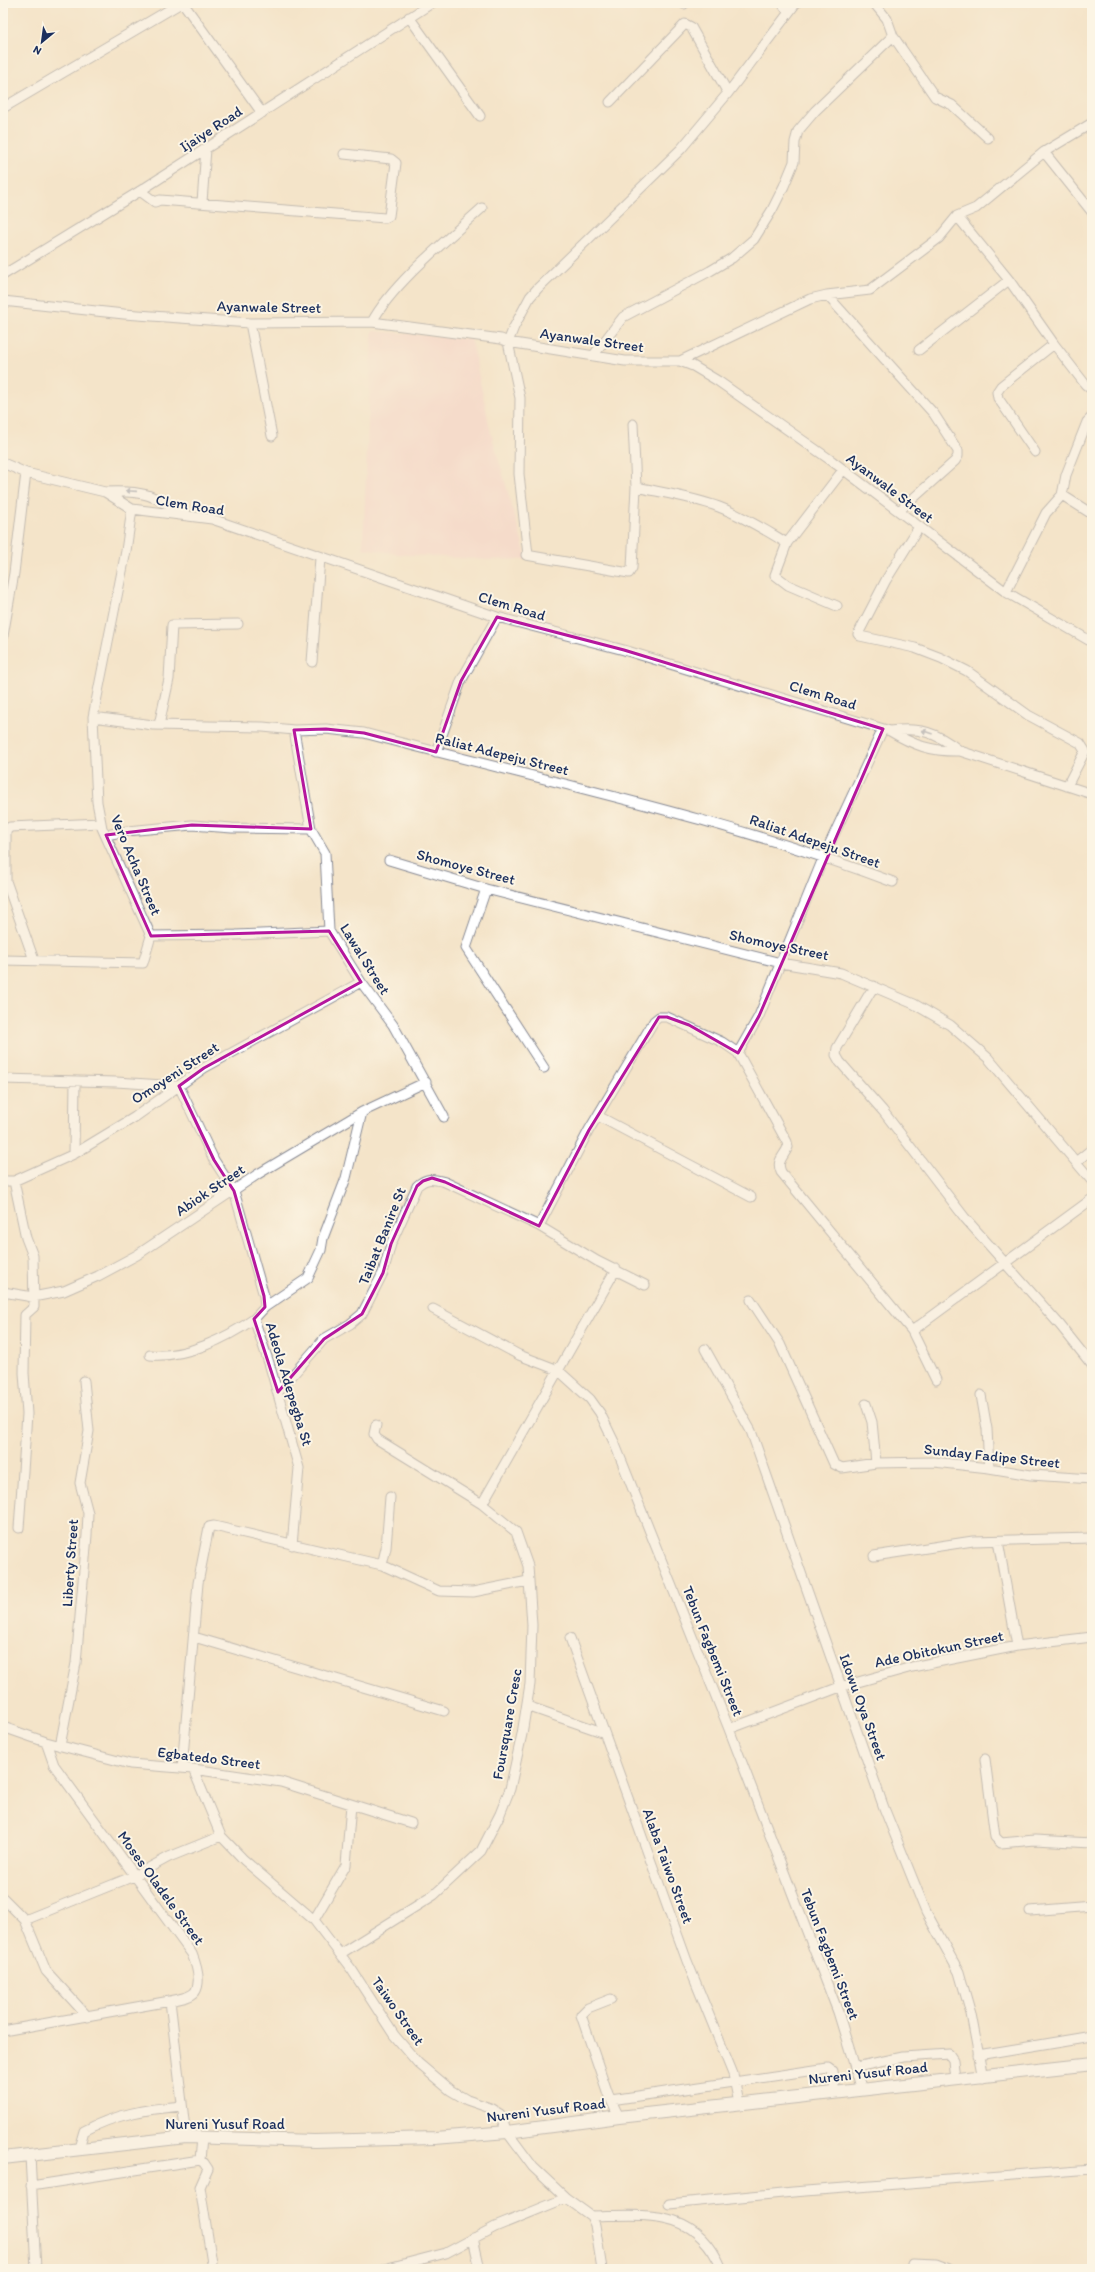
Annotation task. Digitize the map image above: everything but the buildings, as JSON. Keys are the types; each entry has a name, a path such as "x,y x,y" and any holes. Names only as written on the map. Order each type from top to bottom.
{"street":[{"path":"3,108 182,3 262,113"},
{"name":"Ijaiye Road","path":"3,275 140,191 408,17 432,3"},
{"path":"782,3 788,12"},
{"path":"633,424 636,487 632,568 629,573 526,555 528,555 519,474 520,398 508,342 517,321 538,288 681,149 728,93 796,3"},
{"path":"874,3 887,19 893,36 935,97 952,105 988,138"},
{"path":"408,17 480,116"},
{"path":"610,102 684,24 690,27 728,93"},
{"path":"593,356 623,317 732,258 754,238 772,210 794,162 795,142 798,130 815,111 893,36"},
{"path":"680,361 810,299 827,294 870,290 939,238 957,216 976,208 1044,152 1092,123"},
{"path":"202,202 206,149"},
{"path":"1044,152 1092,212"},
{"path":"140,191 155,202 160,200 202,202 385,218 389,216 396,163 391,158 344,154"},
{"path":"372,322 377,312 404,282 482,208"},
{"path":"957,216 1009,280 1054,344 1085,384 1092,390"},
{"path":"919,350 1009,280"},
{"path":"827,294 934,414 958,451 958,456 955,461 899,511"},
{"name":"Ayanwale Street","path":"3,301 124,314 250,323 372,322 501,339 508,342 631,361 680,361 718,381 899,511 1006,592 1092,642"},
{"path":"250,323 272,436"},
{"path":"1035,452 998,398 997,392 1001,386 1054,344"},
{"path":"1006,592 1046,514 1062,495 1072,460 1087,422 1092,417"},
{"name":"Clem Road","path":"3,463 26,472 105,492 132,509 212,519 320,558 497,617 624,650 887,730 926,749 941,752 960,751 1092,794"},
{"path":"837,606 788,585 775,575 787,543 843,470"},
{"path":"3,636 14,573 26,472"},
{"path":"636,487 686,497 719,507 748,520 787,543"},
{"path":"105,492 130,490 147,493 192,517"},
{"path":"1062,495 1092,514"},
{"name":"Vero Acha Street","path":"132,509 126,551 93,717 96,802 106,836 151,936 236,935 329,931"},
{"path":"919,527 878,593 858,634 860,636 915,648 941,658 967,671 1028,715 1080,743 1085,751 1068,786"},
{"path":"312,662 320,558"},
{"path":"436,752 461,681 497,617"},
{"path":"159,724 169,679 172,625 238,624"},
{"name":"Raliat Adepeju Street","path":"93,717 159,724 263,727 294,730 326,729 364,733 736,829 824,856 893,882"},
{"path":"738,1053 759,1016 824,856 887,730 911,728 927,731 946,740 960,751"},
{"name":"Lawal Street","path":"294,730 311,829 325,854 329,931 361,982 392,1025 426,1082 444,1117"},
{"path":"34,960 6,882 6,831 10,827 101,823"},
{"path":"106,836 128,831 192,824 232,828 311,829"},
{"name":"Shomoye Street","path":"389,860 486,889 781,963 842,973 914,1004 950,1025 973,1043 988,1058 1077,1161 1092,1181"},
{"path":"486,889 466,948 544,1068"},
{"path":"3,960 143,963 151,936"},
{"name":"Omoyeni Street","path":"3,1181 14,1181 74,1154 135,1117 204,1068 361,982"},
{"path":"874,986 837,1048 836,1055 884,1111 965,1218 1060,1325 1092,1365"},
{"path":"539,1226 598,1116 654,1021 659,1017 667,1017 730,1046 738,1053 787,1142 788,1147 779,1160 778,1166 781,1172 912,1331 936,1380"},
{"path":"3,1079 179,1086"},
{"path":"74,1154 75,1081"},
{"name":"Abiok Street","path":"3,1292 33,1297 64,1291 98,1276 137,1255 258,1174 362,1112 426,1082"},
{"name":"Adeola Adepegba St","path":"179,1086 214,1160 234,1191 264,1296 265,1307 254,1319 278,1392 299,1468 292,1544"},
{"path":"265,1307 308,1278 321,1250 322,1238 346,1178 362,1112"},
{"path":"598,1116 751,1197"},
{"path":"1077,1161 1092,1149"},
{"name":"Taibat Banire St","path":"278,1392 324,1339 350,1324 362,1314 383,1273 391,1244 417,1186 423,1181 432,1178 445,1182 539,1226 646,1285"},
{"path":"14,1181 26,1238 33,1256 34,1307 25,1315 24,1373 27,1414 19,1528"},
{"path":"912,1331 1092,1199"},
{"path":"482,1504 616,1269"},
{"name":"Sunday Fadipe Street","path":"751,1300 780,1344 834,1464 842,1468 876,1464 934,1462 989,1468 1031,1475 1092,1479"},
{"name":"Tebun Fagbemi Street","path":"433,1309 519,1355 558,1370 590,1399 612,1436 729,1729 838,2012 862,2090"},
{"path":"150,1355 192,1350 216,1341 254,1319"},
{"name":"Idowu Oya Street","path":"705,1349 751,1431 840,1687 862,1742 884,1808 926,1912 959,1972 971,2014 983,2078"},
{"name":"Liberty Street","path":"60,1746 76,1663 87,1535 88,1513 80,1483 89,1431 84,1381"},
{"path":"981,1395 987,1429 989,1468"},
{"path":"866,1404 872,1422 876,1464"},
{"name":"Foursquare Cresc","path":"340,1954 434,1895 481,1851 500,1814 510,1789 527,1706 532,1656 532,1625 528,1566 516,1532 482,1504 377,1439 374,1434 376,1425"},
{"path":"382,1565 386,1548 390,1497"},
{"path":"182,1768 198,1583 209,1527 214,1526 382,1565 439,1591 473,1592 528,1581"},
{"path":"874,1556 973,1541 1092,1538"},
{"path":"998,1541 1017,1646"},
{"path":"194,1637 444,1711"},
{"name":"Ade Obitokun Street","path":"729,1729 840,1687 912,1667 1017,1646 1092,1637"},
{"name":"Alaba Taiwo Street","path":"570,1638 602,1732 628,1796 687,1961 736,2081 739,2103"},
{"path":"527,1706 602,1732"},
{"name":"Egbatedo Street","path":"3,1727 46,1742 130,1764 193,1769 281,1782 411,1823"},
{"name":"Moses Oladele Street","path":"3,2031 88,2017 170,2001 188,1996 194,1992 197,1984 196,1965 192,1954 54,1765 46,1742"},
{"path":"985,1759 995,1837 1001,1842 1035,1840 1092,1843"},
{"name":"Taiwo Street","path":"193,1769 221,1836 244,1860 314,1920 340,1954 394,2035 418,2063 450,2090 467,2100 490,2108 500,2114 507,2132 533,2167 566,2198 591,2216"},
{"path":"314,1920 346,1865 351,1805"},
{"path":"26,1920 134,1876 169,1857 221,1836"},
{"path":"3,1898 26,1920 46,1971 88,2017"},
{"path":"1030,1911 1092,1906"},
{"path":"611,1999 588,2008 581,2015 595,2060 619,2117"},
{"path":"170,2001 186,2137"},
{"path":"978,2054 1092,2036"},
{"path":"856,2067 903,2057 949,2054 953,2060 955,2080"},
{"name":"Nureni Yusuf Road","path":"3,2158 30,2156 79,2148 186,2137 387,2141 507,2132 739,2103 983,2078 1092,2064"},
{"path":"611,2100 828,2068 832,2071 835,2093"},
{"path":"79,2148 84,2131 122,2114 182,2106"},
{"path":"200,2160 202,2138"},
{"path":"30,2156 36,2269"},
{"path":"31,2186 200,2160 208,2169 200,2187 212,2263"},
{"path":"669,2204 793,2192 1092,2169"},
{"path":"384,2269 446,2253 473,2238 566,2198"},
{"path":"602,2269 595,2225 591,2216 651,2214 679,2223 701,2236 711,2246 722,2269"},
{"path":"473,2238 480,2269"},
{"path":"912,2263 931,2263 949,2269"}],"highlighted area":[{"path":"497,617 624,650 883,729 759,1016 738,1053 689,1025 667,1017 659,1017 589,1130 539,1226 445,1182 432,1178 423,1181 417,1186 391,1244 383,1273 362,1314 324,1339 278,1392 254,1319 265,1307 264,1296 234,1191 214,1160 179,1086 204,1068 361,982 329,931 151,936 106,835 192,825 311,829 294,730 326,729 364,733 436,752 461,681"}],"shaded area":[{"path":"372,331 471,339 491,433 527,559 489,560 396,554 363,548"}]}
